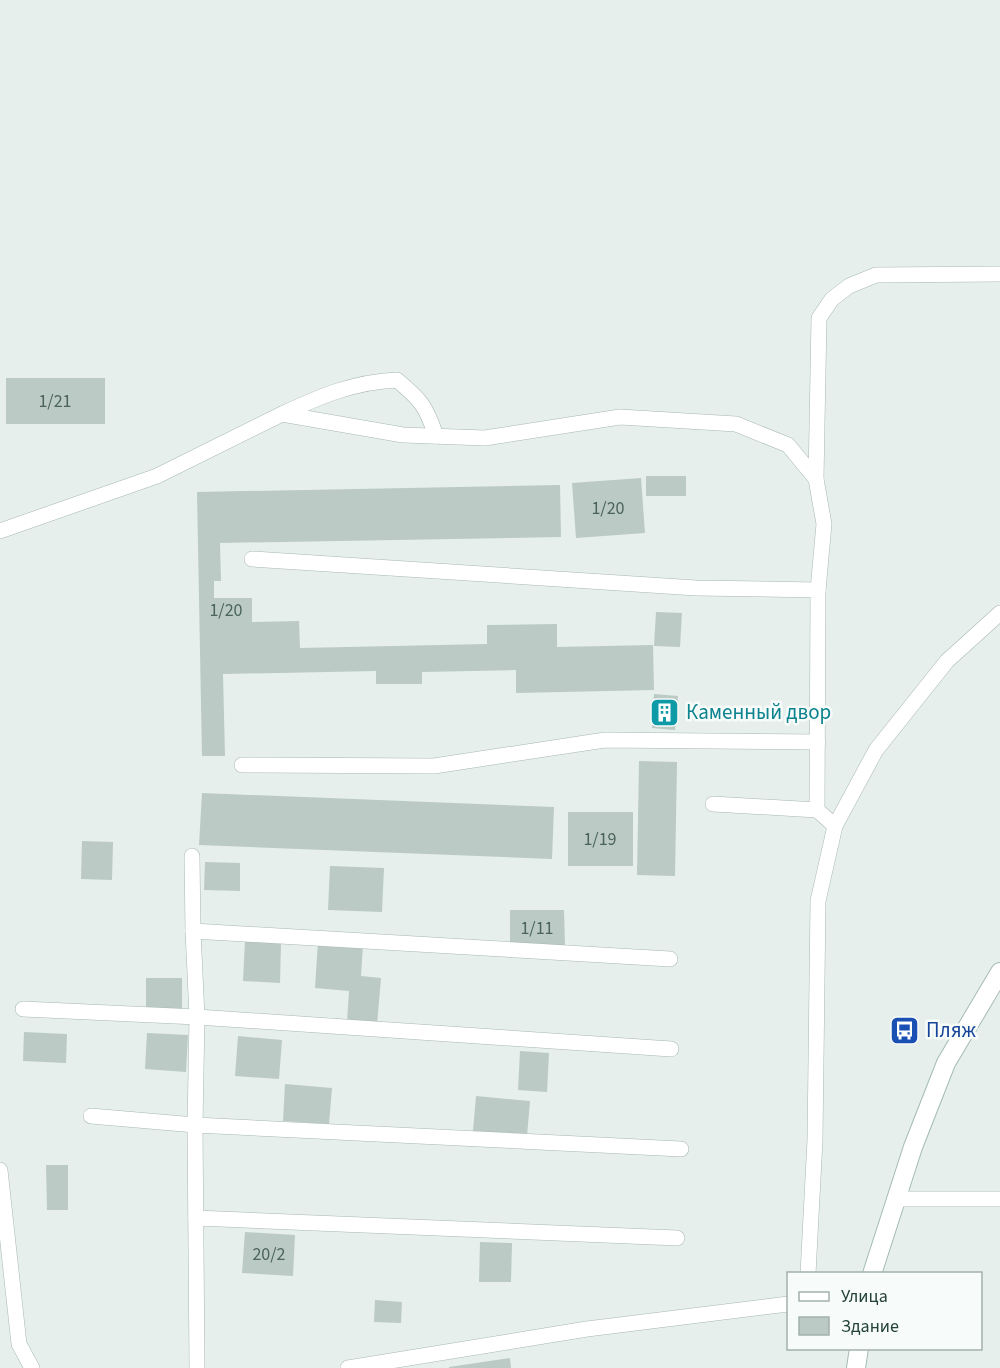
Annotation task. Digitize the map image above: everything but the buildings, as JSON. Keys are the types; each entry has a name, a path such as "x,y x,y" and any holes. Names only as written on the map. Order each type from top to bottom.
{"street":[{"path":"873,1272 913,1146 946,1063 1000,972"},
{"path":"856,1368 859,1350"}],"lane":[{"path":"818,810 818,590 824,524 816,479 819,318 832,299 849,286 876,275 1000,274"},
{"path":"0,531 156,476 282,414 344,387 370,381 397,380 416,396 428,412 436,436"},
{"path":"282,414 403,435 485,438 620,417 736,424 788,445 816,479"},
{"path":"252,559 696,588 818,590"},
{"path":"808,1272 815,1140 818,901 835,826 876,750 947,661 1000,613"},
{"path":"242,765 434,766 605,740 818,742"},
{"path":"713,804 818,810 835,826"},
{"path":"192,856 197,1017 195,1125 197,1368"},
{"path":"193,931 670,959"},
{"path":"23,1008 670,1048"},
{"path":"91,1116 195,1125 681,1149"},
{"path":"0,1170 19,1344 32,1368"},
{"path":"896,1199 1000,1199"},
{"path":"196,1218 677,1238"},
{"path":"348,1368 587,1329 787,1304"}],"place":[{"name":"Каменный двор","path":"665,712"},
{"name":"Пляж","path":"905,1030"}]}
